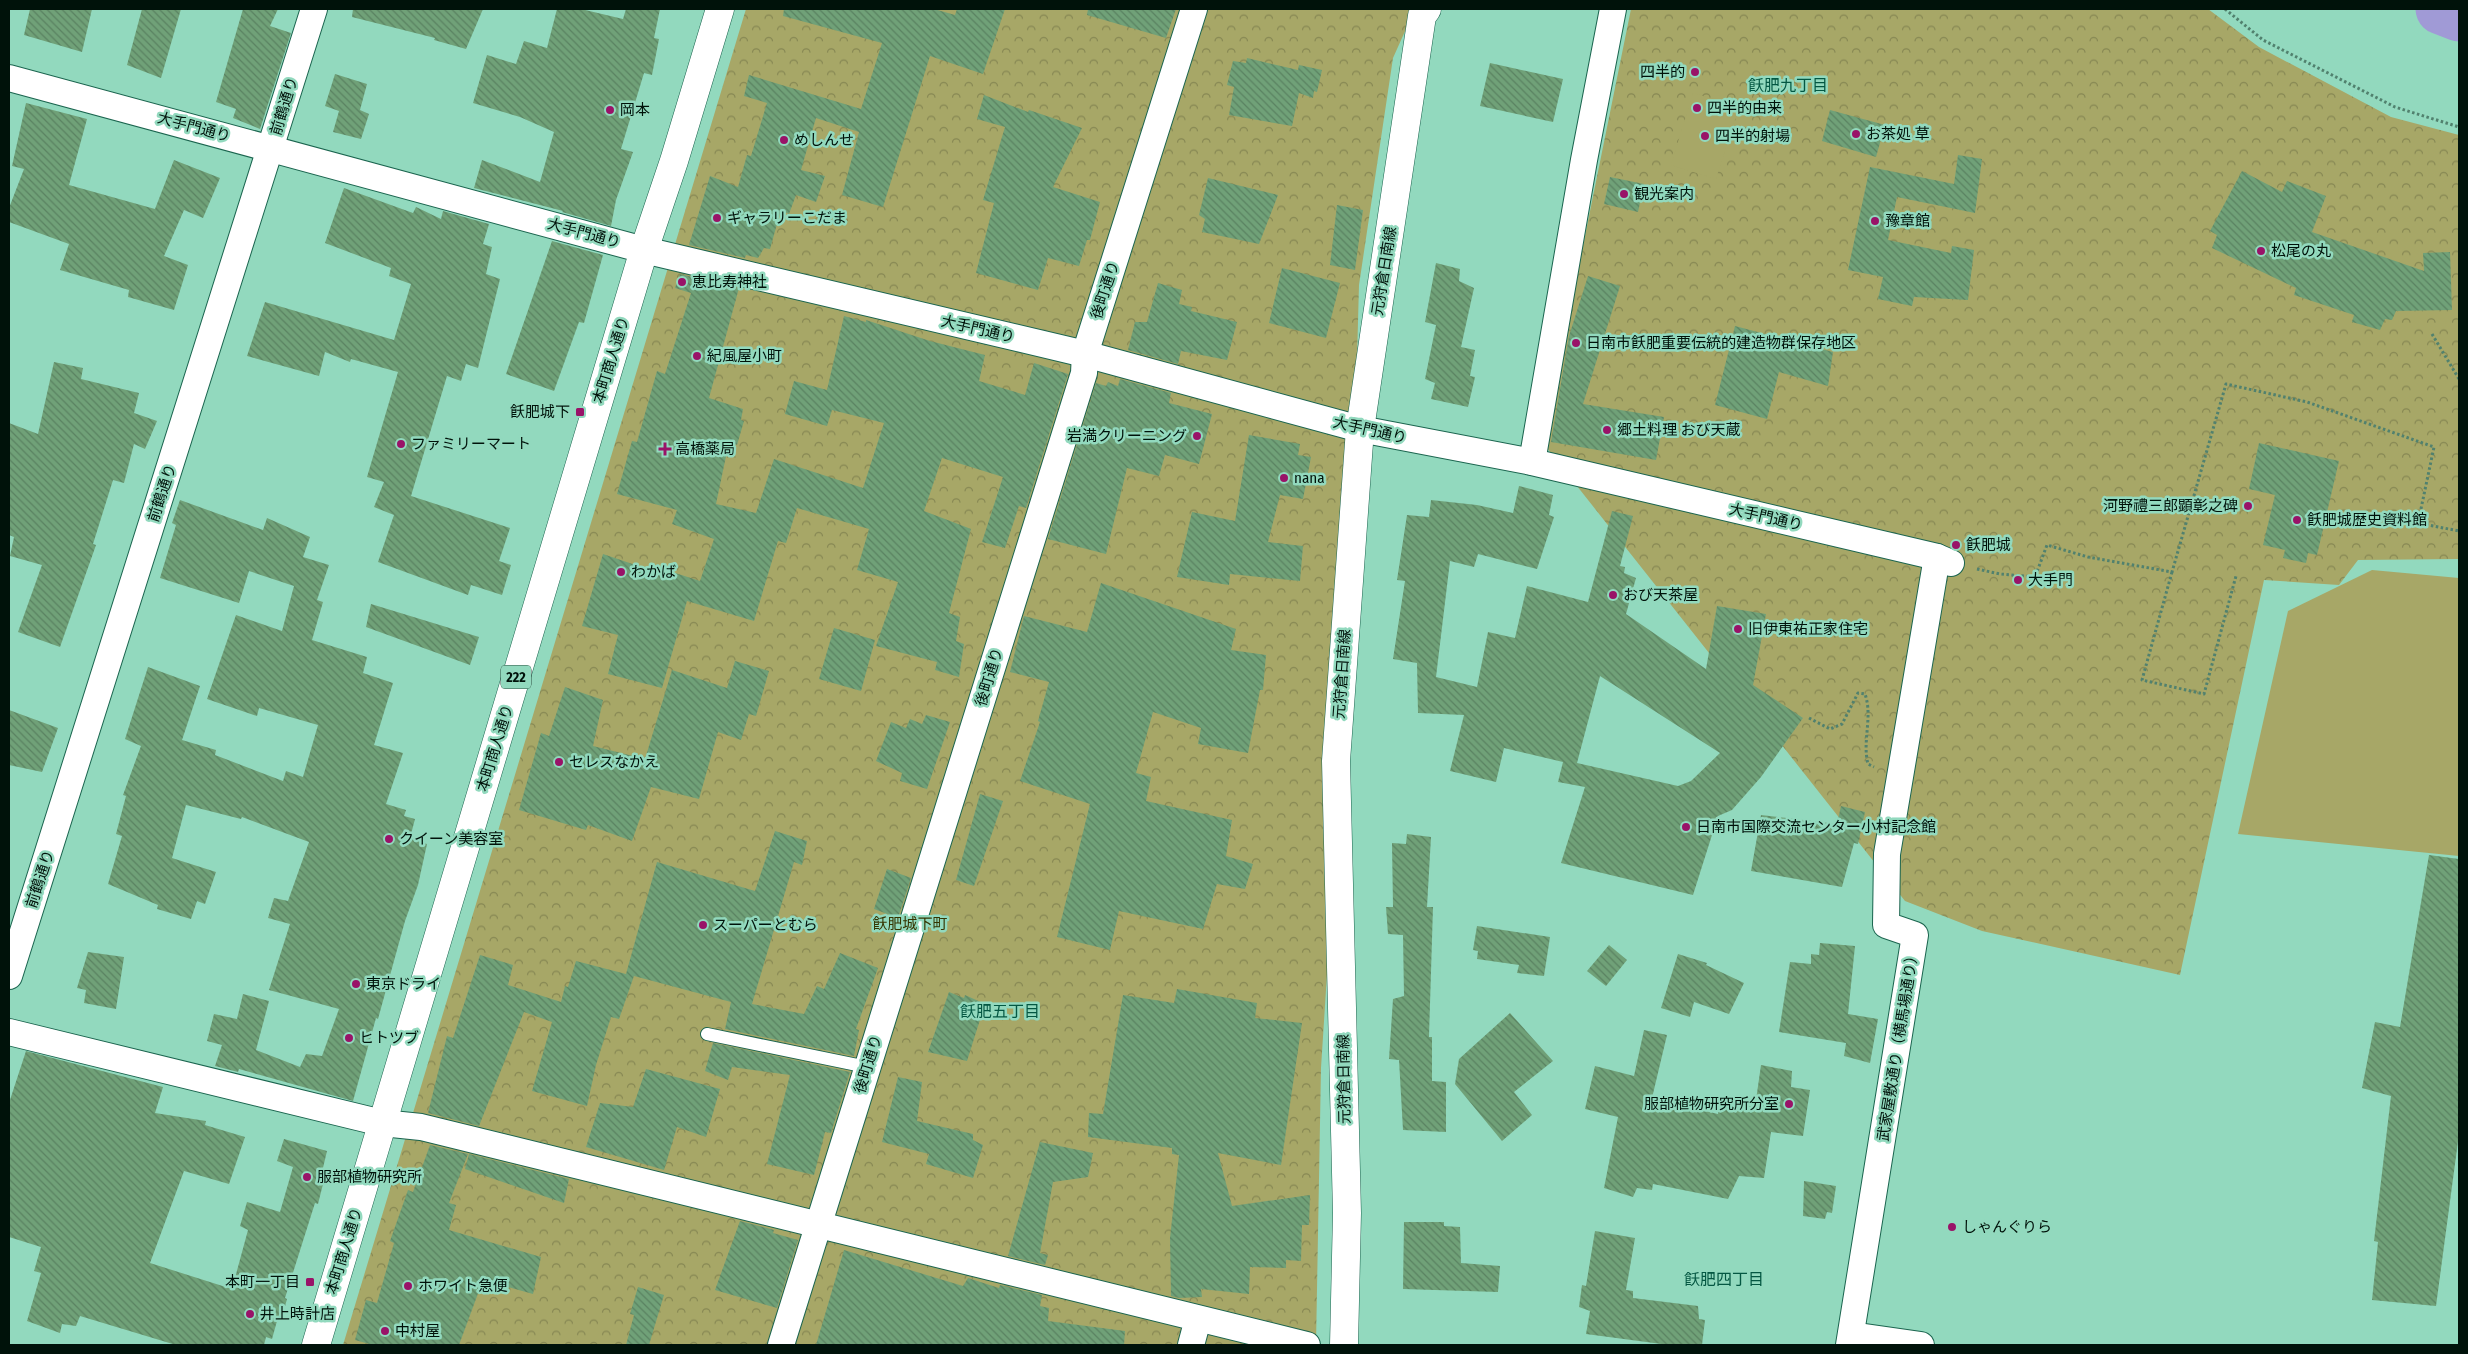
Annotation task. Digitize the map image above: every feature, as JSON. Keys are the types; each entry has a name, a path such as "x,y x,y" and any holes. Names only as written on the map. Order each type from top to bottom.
{"main road":[{"name":"本町商人通り","path":"316,1345 644,250 674,161 720,9"},
{"name":"元狩倉日南線","path":"1344,1345 1347,1213 1336,761 1360,429 1422,16 1427,9"}],"street":[{"name":"前鶴通り","path":"9,976 272,148 314,9"},
{"name":"後町通り","path":"781,1345 1084,373 1085,354 1194,9"},
{"path":"1532,462 1584,160 1613,9"},
{"name":"大手門通り","path":"9,78 644,250 1085,354 1360,429 1532,462 1944,560"},
{"name":"武家屋敷通り（横馬場通り）","path":"1850,1340 1915,936 1886,925 1887,854 1900,779 1944,560"},
{"path":"9,1032 382,1123 421,1127 1307,1345"},
{"path":"1191,1345 1198,1319"},
{"path":"1850,1340 1921,1345"}],"lane":[{"path":"708,1034 867,1067"}],"path":[{"path":"2225,9 2263,40 2395,107 2459,127"},
{"path":"2432,334 2459,379"},
{"path":"2236,576 2204,694 2142,680 2226,384 2307,402 2434,447 2418,523 2459,531"},
{"path":"2000,574 2035,577 2047,545 2088,557 2172,572"},
{"path":"1809,718 1830,729 1842,724 1858,694 1865,694 1869,705 1865,752 1868,764 1900,779"}],"green space":[{"name":"飫肥城下町","path":"746,9 1415,9 1393,58 1359,285 1352,544 1321,1068 1316,1345 343,1345"},
{"path":"1631,9 2208,9 2259,47 2391,117 2459,135 2459,559 2358,560 2339,585 2264,580 2180,975 1982,931 1905,901 1543,443"},
{"name":"四半的射場","path":"1693,93 1739,107 1716,179 1671,165"},
{"path":"2372,570 2459,578 2459,856 2238,834 2288,611"}],"building":[{"path":"30,9 92,9 82,52 24,35"},
{"path":"142,9 181,9 161,78 127,65"},
{"path":"243,9 278,9 270,26 291,33 260,129 233,118 236,109 216,102"},
{"path":"353,9 483,9 466,49 434,40 435,38 352,17"},
{"path":"557,9 581,9 623,19 626,9 660,9 654,38 659,39 652,75 644,73 621,149 633,152 616,200 611,226 563,211 474,188 482,160 540,182 554,132 520,117 473,103 487,55 516,64 524,41 547,48"},
{"path":"784,9 934,9 955,15 957,9 1005,9 983,74 930,56 883,207 842,195 859,132 816,118 801,170 825,176 816,202 796,195 789,214 781,210 770,249 764,248 758,258 746,255 745,258 689,245 710,176 738,187 747,155 751,156 767,103 744,96 749,75 861,109 882,43 783,16"},
{"path":"1088,9 1176,9 1166,38 1087,15"},
{"path":"1247,58 1298,70 1299,65 1322,70 1317,92 1314,91 1313,98 1299,93 1292,126 1229,115 1234,87 1227,85 1233,61 1246,63"},
{"path":"1490,63 1563,79 1553,122 1480,106"},
{"path":"335,74 367,84 360,110 369,114 361,139 333,132 339,111 325,106"},
{"path":"984,95 1028,112 1029,110 1082,128 1053,187 1100,202 1090,240 1087,240 1079,266 1048,258 1038,290 976,273 994,203 983,200 1005,127 977,119"},
{"path":"26,103 87,119 69,185 155,209 174,160 220,178 203,218 184,210 164,256 188,265 174,310 128,297 129,290 60,270 69,244 9,222 9,208 24,169 12,166"},
{"path":"1830,110 1885,125 1876,157 1822,141"},
{"path":"1958,155 1982,159 1975,213 1897,197 1888,240 1951,253 1952,246 1974,250 1968,300 1914,297 1912,306 1878,299 1883,277 1848,270 1870,167 1954,184"},
{"name":"松尾の丸","path":"2242,171 2282,192 2287,181 2326,196 2312,232 2424,271 2423,253 2450,252 2452,310 2396,311 2392,320 2385,319 2380,330 2352,322 2354,315 2294,295 2296,288 2212,248 2217,235 2210,231"},
{"name":"観光案内","path":"1610,177 1644,184 1638,212 1604,204"},
{"path":"1208,178 1278,195 1259,244 1202,232 1205,219 1199,215"},
{"path":"344,188 413,213 416,207 441,219 443,211 489,224 483,244 492,247 486,274 500,279 478,368 466,364 461,381 447,376 411,496 510,528 499,561 511,565 502,595 471,585 468,595 378,562 394,515 374,507 384,482 367,477 398,372 351,359 350,362 325,352 319,376 247,356 265,302 394,340 411,284 389,276 391,268 325,243"},
{"path":"1337,205 1363,210 1355,270 1330,265"},
{"path":"552,241 603,255 584,323 579,322 554,391 506,374"},
{"path":"1436,263 1460,269 1459,281 1474,288 1461,347 1475,350 1470,376 1475,377 1468,407 1431,399 1435,383 1425,379 1436,325 1425,322"},
{"path":"1282,268 1340,283 1326,338 1269,323"},
{"path":"680,274 739,288 709,398 743,409 741,420 744,421 737,445 729,442 716,504 756,513 774,459 863,488 884,423 832,410 827,426 785,414 794,381 827,390 844,316 866,322 866,320 930,341 985,355 979,381 1025,395 1034,363 1068,374 1026,508 1019,506 1005,548 982,542 1003,477 942,458 924,511 971,529 949,613 960,617 956,641 964,644 959,677 935,670 937,662 876,646 898,582 857,570 869,529 797,508 786,543 778,541 754,621 687,601 662,688 608,674 618,635 582,626 603,554 665,575 666,570 700,581 714,539 672,524 677,510 617,494 632,441 637,442 657,371 665,374 691,293 675,288"},
{"path":"1588,276 1620,286 1583,404 1664,417 1656,460 1551,442 1569,336"},
{"path":"1158,283 1182,290 1179,304 1192,307 1191,311 1237,322 1227,360 1181,351 1178,364 1128,350 1135,322 1147,322"},
{"path":"1735,326 1833,352 1828,386 1779,372 1767,419 1715,405"},
{"path":"54,362 83,368 81,379 139,393 134,413 157,421 145,449 134,444 124,483 113,480 93,544 96,545 60,647 18,632 42,565 10,556 14,537 9,535 9,423 38,434"},
{"path":"1120,379 1171,393 1169,403 1212,414 1199,464 1165,455 1159,476 1127,468 1106,554 1048,539 1096,383 1106,386 1108,382 1118,386"},
{"path":"1249,435 1300,444 1298,455 1311,457 1303,499 1280,495 1268,542 1303,546 1300,581 1230,574 1229,585 1177,577 1192,512 1235,521"},
{"name":"飫肥城歴史資料館","path":"2259,443 2339,461 2317,555 2308,553 2306,563 2283,558 2285,550 2263,545 2275,495 2249,489"},
{"path":"1519,486 1553,495 1549,515 1554,517 1537,569 1478,554 1474,567 1450,561 1436,677 1477,687 1488,632 1515,638 1527,586 1588,602 1612,511 1633,516 1620,566 1625,567 1624,573 1636,578 1626,614 1706,669 1717,606 1766,614 1753,685 1803,718 1761,777 1732,810 1718,816 1693,895 1561,863 1585,787 1558,782 1563,762 1504,748 1496,782 1450,771 1464,715 1418,713 1417,663 1393,659 1405,581 1397,580 1407,515 1429,517 1431,500 1477,505 1513,513","holes":["1600,676 1720,753 1691,781 1678,786 1577,763"]},
{"path":"180,500 263,530 267,518 310,537 303,557 329,565 317,600 323,602 312,640 367,657 363,673 393,683 374,745 403,753 386,804 406,810 404,816 415,819 410,838 427,844 418,885 405,921 353,1101 239,1069 238,1072 215,1066 222,1045 207,1041 214,1014 237,1019 243,994 269,1001 256,1050 300,1067 306,1054 322,1056 339,1009 269,990 290,924 268,918 274,898 288,901 309,842 242,817 241,819 186,805 172,858 216,872 205,904 197,901 191,919 157,909 158,905 108,884 122,836 116,834 126,796 123,795 141,746 125,739 148,667 200,686 182,740 216,750 215,755 283,781 286,771 303,777 318,725 259,708 257,716 207,699 236,615 282,631 294,586 249,571 239,603 160,578 176,525 172,523"},
{"path":"1101,583 1236,629 1231,650 1266,655 1263,690 1260,690 1248,753 1198,744 1201,728 1153,712 1136,773 1151,777 1146,801 1232,820 1226,856 1253,864 1245,889 1217,884 1203,929 1119,911 1110,950 1057,937 1090,804 1020,781 1040,722 1038,721 1049,682 1010,672 1024,616 1087,632"},
{"path":"371,604 479,637 470,665 366,627"},
{"path":"834,628 875,640 861,691 819,679"},
{"path":"735,661 769,671 756,716 749,714 741,740 718,732 699,799 651,787 632,841 588,825 586,830 519,810 541,733 549,736 565,687 603,700 593,746 645,759 672,670 727,688"},
{"path":"9,710 58,728 42,772 9,765"},
{"path":"926,715 950,722 927,789 900,781 902,773 876,761 891,722 906,728 910,719 922,724"},
{"path":"980,794 1003,801 974,886 956,880"},
{"path":"1841,806 1865,812 1858,844 1854,843 1842,887 1751,871 1761,815 1837,824"},
{"path":"775,831 807,841 802,865 794,862 752,1004 804,1014 817,986 824,989 840,953 878,968 856,1029 859,1030 854,1056 725,1029 731,1002 634,976 619,1019 611,1017 596,1065 587,1106 532,1091 552,1022 524,1012 479,1126 428,1113 447,1036 453,1038 480,955 513,965 508,985 561,1002 565,986 568,987 576,961 626,974 657,862 755,891"},
{"path":"1407,834 1431,837 1427,907 1433,907 1429,1037 1432,1037 1432,1081 1446,1082 1446,1132 1403,1130 1399,1060 1389,1059 1393,999 1404,996 1403,935 1388,934 1386,907 1393,907 1392,843 1406,844"},
{"path":"2429,855 2459,859 2459,1134 2436,1306 2372,1300 2378,1242 2374,1241 2391,1096 2362,1088 2375,1022 2400,1027"},
{"path":"887,869 911,878 898,918 874,909"},
{"path":"1477,926 1550,937 1544,976 1517,973 1519,965 1477,959 1478,951 1473,950"},
{"path":"1820,943 1855,946 1848,1014 1878,1019 1870,1063 1844,1056 1846,1043 1779,1032 1790,962 1811,964 1811,954 1819,955"},
{"path":"1609,945 1627,960 1606,986 1587,971"},
{"path":"88,952 124,957 116,1009 84,1003 86,990 77,988"},
{"path":"1678,954 1707,963 1706,965 1744,983 1729,1014 1694,1002 1690,1017 1661,1008"},
{"path":"1177,989 1257,1003 1255,1018 1302,1023 1281,1165 1218,1153 1232,1206 1310,1195 1309,1225 1302,1225 1301,1261 1286,1260 1286,1268 1250,1267 1249,1294 1201,1289 1202,1297 1179,1298 1171,1296 1170,1238 1179,1155 1172,1154 1172,1148 1088,1137 1089,1113 1103,1114 1123,995 1174,1003"},
{"path":"949,992 964,998 965,995 985,1004 967,1061 928,1052"},
{"path":"1510,1013 1553,1061 1514,1092 1532,1115 1502,1141 1455,1084 1459,1059"},
{"path":"1644,1030 1667,1035 1652,1098 1718,1114 1719,1102 1755,1107 1761,1065 1792,1071 1791,1087 1810,1090 1803,1136 1771,1132 1764,1178 1739,1176 1728,1199 1653,1184 1652,1190 1637,1188 1633,1197 1604,1188 1618,1117 1585,1109 1595,1066 1634,1076"},
{"path":"713,1043 850,1072 831,1133 825,1132 814,1175 767,1164 790,1075 732,1067 728,1080 705,1071"},
{"path":"26,1051 163,1087 155,1113 206,1121 205,1125 245,1137 229,1184 184,1171 150,1263 232,1289 248,1230 240,1226 247,1202 280,1212 293,1167 277,1161 284,1139 327,1151 322,1172 326,1172 318,1204 315,1203 285,1298 287,1299 281,1321 277,1321 272,1339 266,1337 264,1345 176,1345 80,1316 76,1326 62,1324 60,1333 27,1321 41,1273 34,1271 41,1247 9,1237 9,1103"},
{"path":"646,1069 720,1089 706,1137 677,1127 664,1170 586,1147 600,1103 633,1107"},
{"path":"898,1077 922,1082 917,1121 973,1134 973,1140 983,1145 973,1178 926,1164 929,1154 882,1142"},
{"path":"1040,1142 1093,1153 1088,1177 1053,1182 1040,1253 1048,1255 1045,1265 1008,1256"},
{"path":"430,1145 468,1154 449,1203 456,1205 449,1230 541,1257 533,1294 483,1280 459,1345 373,1345 355,1340 366,1300 377,1303 394,1243 390,1241 408,1190 413,1192"},
{"path":"469,1154 569,1179 564,1203 465,1169"},
{"path":"1804,1181 1836,1186 1832,1213 1827,1212 1825,1219 1803,1216"},
{"path":"740,1221 774,1230 773,1233 798,1240 777,1308 715,1290"},
{"path":"1404,1222 1444,1222 1444,1226 1460,1227 1461,1263 1500,1266 1498,1292 1403,1289"},
{"path":"1595,1231 1635,1238 1626,1290 1633,1291 1633,1298 1698,1306 1699,1319 1705,1320 1702,1345 1669,1345 1586,1334 1590,1311 1579,1307 1582,1285 1586,1286"},
{"path":"844,1250 963,1286 968,1278 999,1288 1000,1285 1042,1295 1040,1306 1049,1308 1048,1321 1125,1331 1124,1345 816,1345"},
{"path":"638,1287 664,1295 649,1345 626,1345 634,1315 630,1314"}],"waterway":[{"path":"2441,9 2459,16"}],"place":[{"name":"四半的","path":"1695,72"},
{"name":"四半的由来","path":"1697,108"},
{"name":"岡本","path":"610,110"},
{"name":"お茶処 草","path":"1856,134"},
{"name":"四半的射場","path":"1705,136"},
{"name":"めしんせ","path":"784,140"},
{"name":"観光案内","path":"1624,194"},
{"name":"ギャラリーこだま","path":"717,218"},
{"name":"豫章館","path":"1875,221"},
{"name":"松尾の丸","path":"2261,251"},
{"name":"恵比寿神社","path":"682,282"},
{"name":"日南市飫肥重要伝統的建造物群保存地区","path":"1576,343"},
{"name":"紀風屋小町","path":"697,356"},
{"name":"飫肥城下","path":"580,412"},
{"name":"郷土料理 おび天蔵","path":"1607,430"},
{"name":"岩満クリーニング","path":"1197,436"},
{"name":"ファミリーマート","path":"401,444"},
{"name":"高橋薬局","path":"665,449"},
{"name":"nana","path":"1284,478"},
{"name":"河野禮三郎顕彰之碑","path":"2248,506"},
{"name":"飫肥城歴史資料館","path":"2297,520"},
{"name":"飫肥城","path":"1956,545"},
{"name":"わかば","path":"621,572"},
{"name":"大手門","path":"2018,580"},
{"name":"おび天茶屋","path":"1613,595"},
{"name":"旧伊東祐正家住宅","path":"1738,629"},
{"name":"セレスなかえ","path":"559,762"},
{"name":"日南市国際交流センター小村記念館","path":"1686,827"},
{"name":"クイーン美容室","path":"389,839"},
{"name":"スーパーとむら","path":"703,925"},
{"name":"東京ドライ","path":"356,984"},
{"name":"ヒトツブ","path":"349,1038"},
{"name":"服部植物研究所分室","path":"1789,1104"},
{"name":"服部植物研究所","path":"307,1177"},
{"name":"しゃんぐりら","path":"1952,1227"},
{"name":"本町一丁目","path":"310,1282"},
{"name":"ホワイト急便","path":"408,1286"},
{"name":"井上時計店","path":"250,1314"},
{"name":"中村屋","path":"385,1331"}],"district":[{"name":"飫肥九丁目","path":"1788,85"},
{"name":"飫肥五丁目","path":"1000,1011"},
{"name":"飫肥四丁目","path":"1724,1279"}]}
